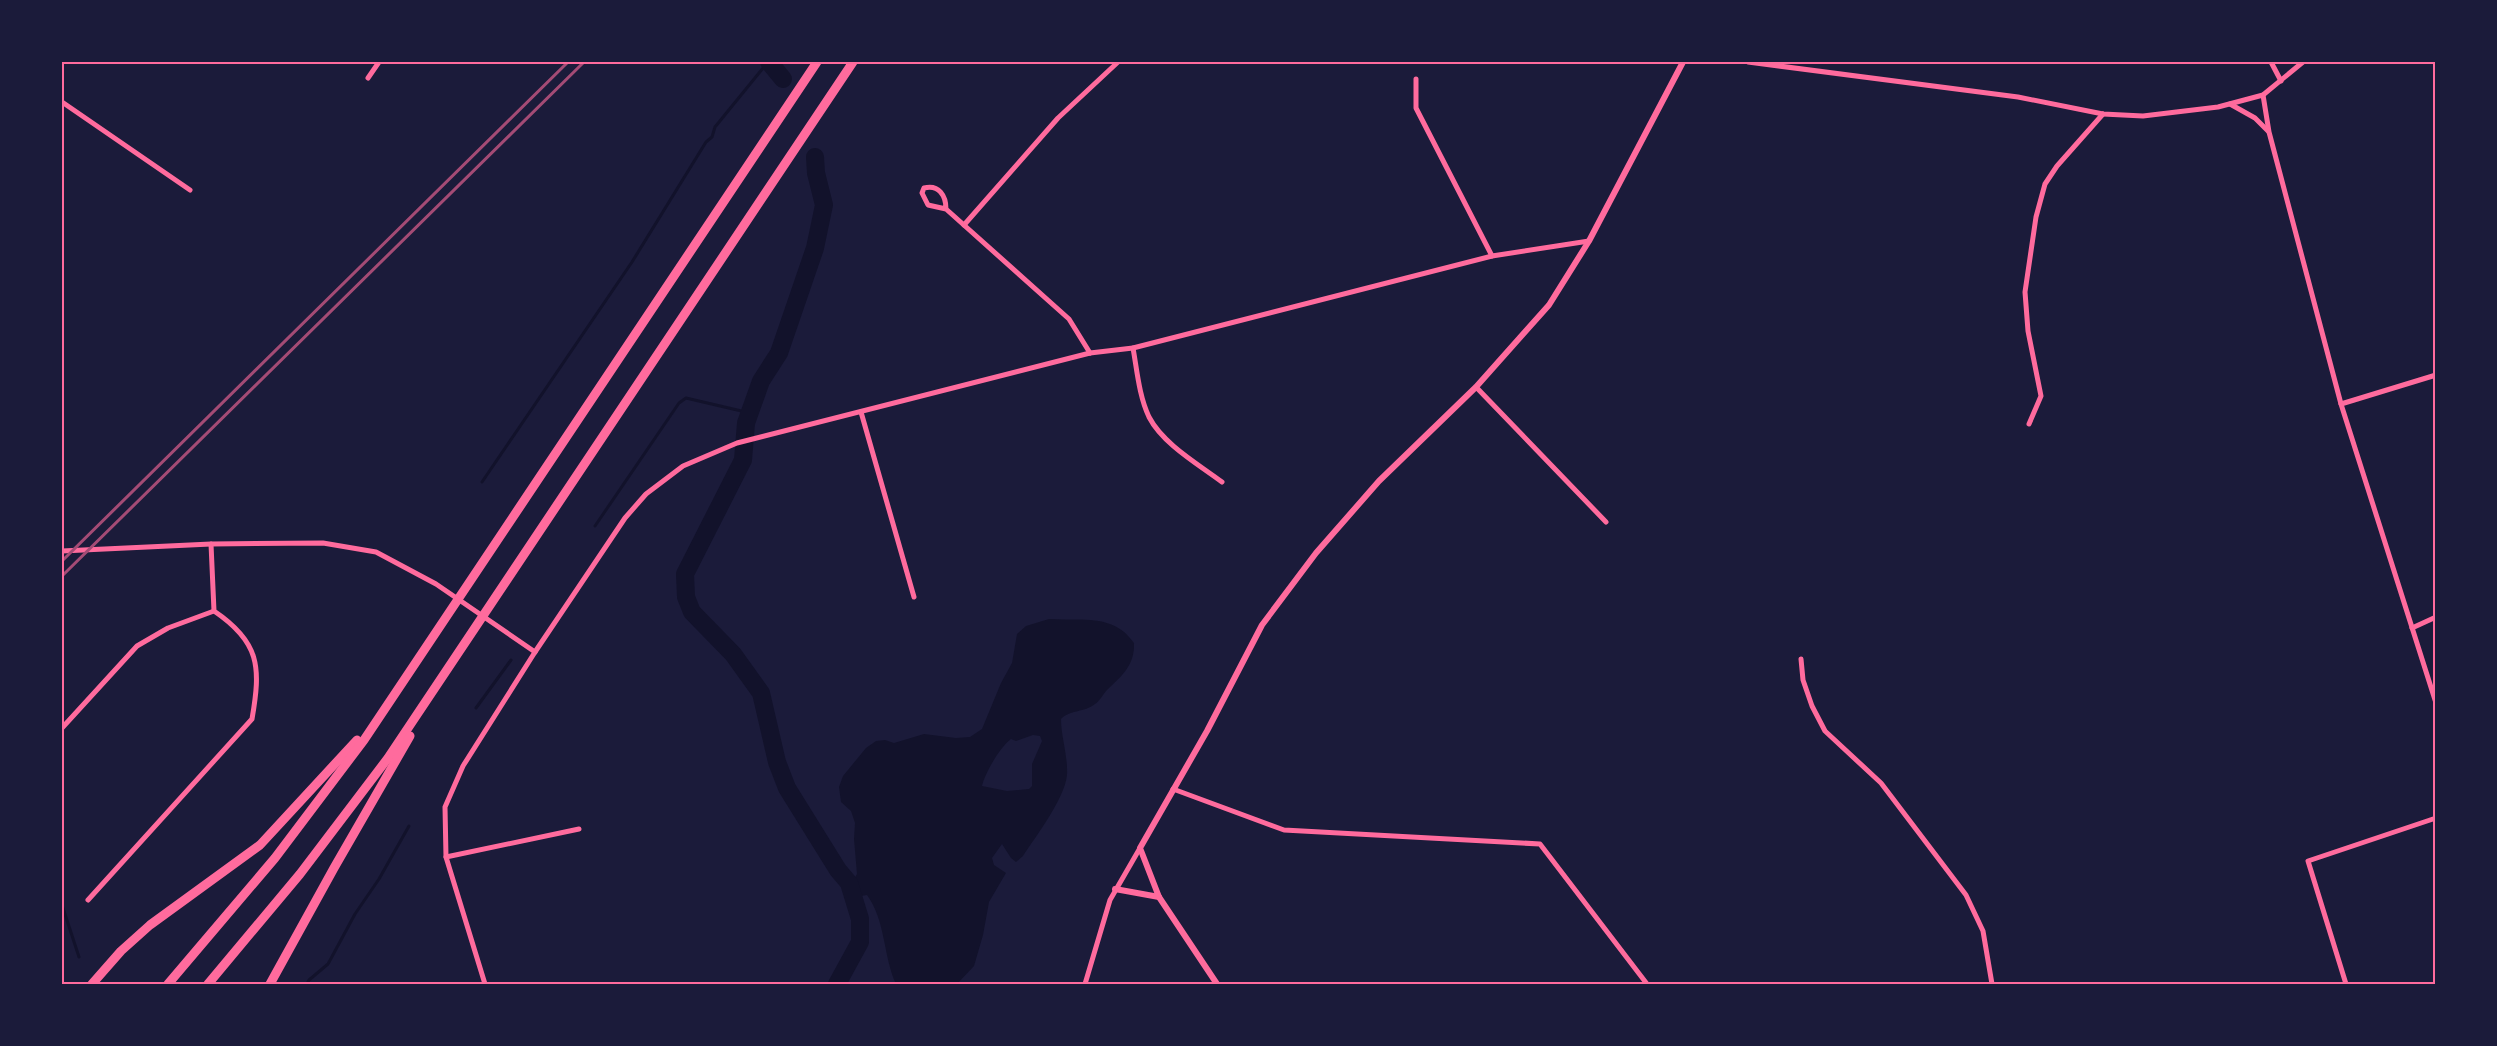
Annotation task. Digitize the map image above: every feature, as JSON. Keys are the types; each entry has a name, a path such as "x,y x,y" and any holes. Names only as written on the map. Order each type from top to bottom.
{"highway":[{"path":"168,984 280,851 385,710 817,62"},
{"path":"208,984 323,846 388,758 853,62"},
{"path":"270,984 334,867 450,668"},
{"path":"92,984 121,951 150,925 260,845 385,710"}],"street":[{"path":"368,78 379,62"},
{"path":"964,225 1058,118 1118,62"},
{"path":"1085,984 1104,917 1115,889 1208,731 1262,625 1316,553 1379,481 1476,387 1549,305 1589,241 1683,62"},
{"path":"1748,62 2018,97 2103,114 2143,116 2230,104 2263,95 2303,62"},
{"path":"2271,62 2281,81"},
{"path":"1416,79 1416,108 1492,256"},
{"path":"2263,95 2269,132 2341,404 2436,703"},
{"path":"62,102 190,190"},
{"path":"2230,104 2255,118 2269,132"},
{"path":"2029,424 2041,396 2028,331 2025,292 2036,217 2045,184 2057,166 2103,114"},
{"path":"946,209 946,201 937,188 931,186 924,188 922,193 928,205 946,209 1069,319 1090,353"},
{"path":"485,984 446,857 445,807 463,766 535,652 625,518 646,494 683,466 737,443 1090,353 1133,348 1492,256 1589,241"},
{"path":"1133,348 1142,396 1150,418 1167,439 1222,482"},
{"path":"2341,404 2436,375"},
{"path":"1476,387 1606,522"},
{"path":"861,412 914,597"},
{"path":"62,551 211,544 323,543 376,552 436,584 535,652"},
{"path":"211,544 214,611"},
{"path":"62,728 137,646 168,628 214,611"},
{"path":"87,900 252,719 257,690 256,663 247,641 234,625 214,611"},
{"path":"2412,628 2436,617"},
{"path":"1801,659 1803,680 1812,706 1825,731 1881,783 1966,895 1983,932 1992,984"},
{"path":"1173,789 1284,830 1540,844 1647,984"},
{"path":"2346,984 2308,861 2436,818"},
{"path":"446,857 579,829"},
{"path":"1140,848 1159,897 1217,984"},
{"path":"1115,889 1159,897"}],"shaded area":[{"path":"1049,619 1096,620 1117,627 1126,633 1134,643 1134,651 1130,664 1097,703 1061,719 1067,768 1065,784 1049,817 1023,856 1016,862 1002,844 992,858 994,865 1006,873 989,902 974,966 957,984 896,984 878,916 867,895 861,896 854,879 857,874 855,823 851,811 841,802 839,787 843,776 866,748 876,741 885,740 894,743 924,734 956,738 970,737 982,729 1012,663 1017,634 1026,626","holes":["1033,735 1040,736 1042,741 1032,764 1032,786 1029,789 1007,791 982,786 993,761 1011,739 1016,741"]}],"waterway":[{"path":"482,482 632,262 706,142 712,137 715,127 768,62"},
{"path":"769,62 783,79"},
{"path":"815,157 816,173 824,205 815,248 779,353 761,381 746,423 743,460 685,574 686,597 692,612 733,654 761,693 777,762 787,788 838,870 849,883 860,919 860,942 837,984"},
{"path":"595,526 679,403 686,398 750,413"},
{"path":"476,708 511,660"},
{"path":"307,984 328,964 355,914 379,879 409,826"},
{"path":"62,905 79,957"}],"railway":[{"path":"62,561 568,62"},
{"path":"62,576 584,62"}]}
